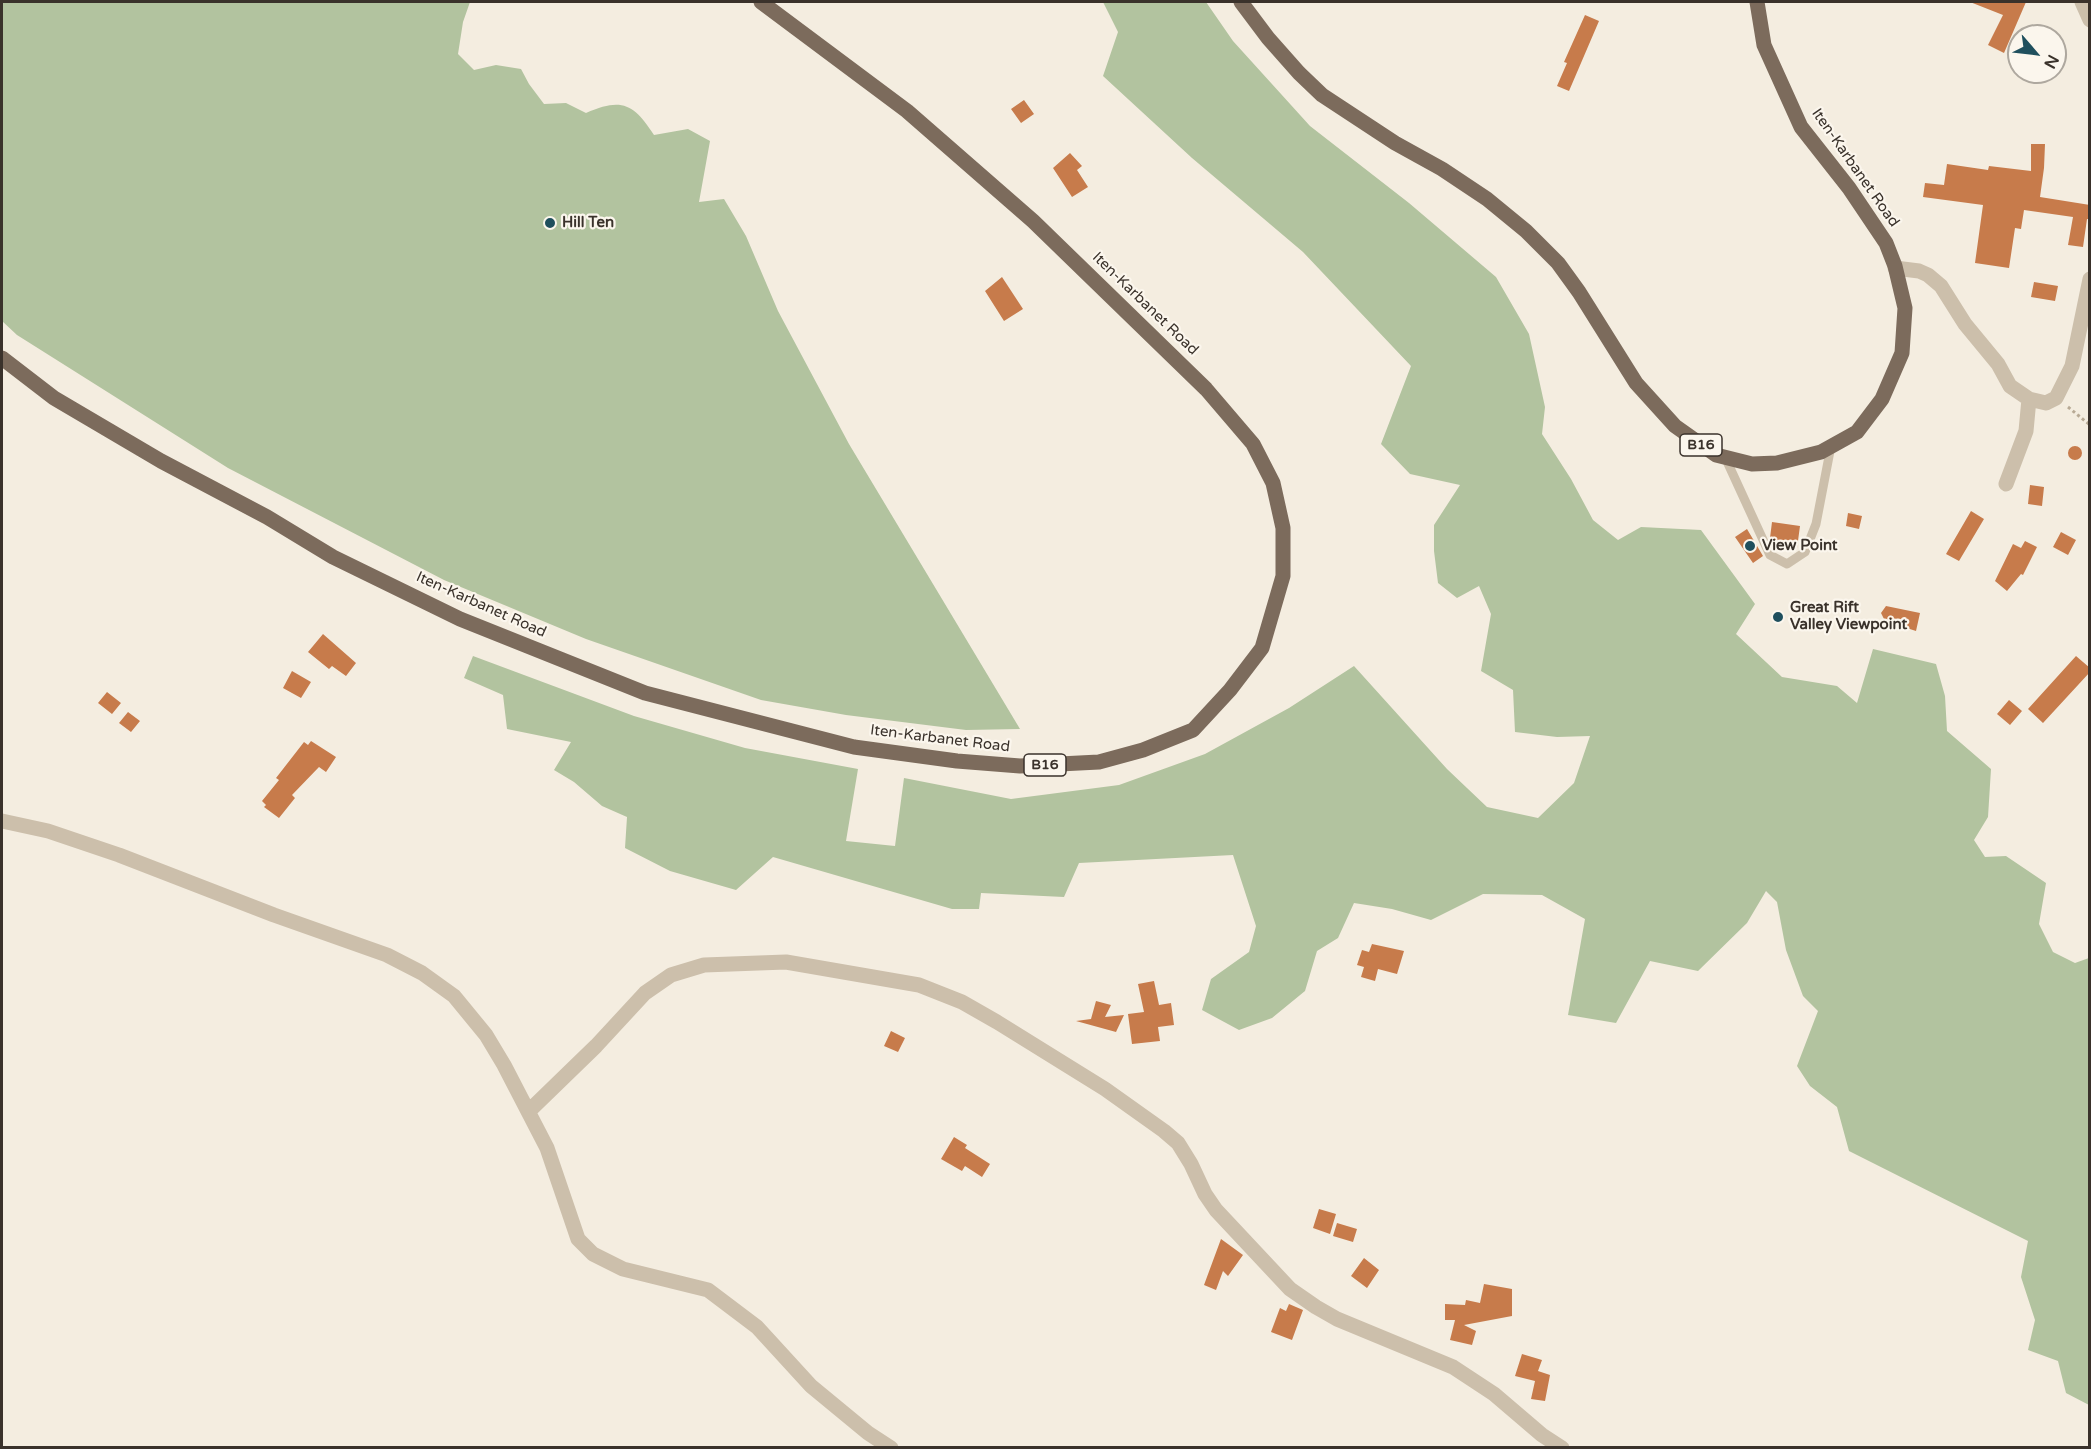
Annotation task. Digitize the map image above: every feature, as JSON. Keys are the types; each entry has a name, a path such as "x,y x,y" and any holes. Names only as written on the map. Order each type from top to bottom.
{"main road":[{"name":"Iten-Karbanet Road","path":"2,358 54,398 160,460 267,516 333,557 460,619 645,693 854,747 957,761 1020,766 1099,762 1143,750 1193,730 1230,690 1262,648 1283,576 1282,528 1273,483 1253,444 1206,389 1033,221 907,111 761,2"},
{"name":"Iten-Karbanet Road","path":"1241,2 1268,38 1322,95 1451,175 1487,199 1526,231 1558,263 1636,383 1675,426 1716,455 1752,464 1777,463 1821,452 1857,432 1882,399 1902,353 1905,308 1886,243 1855,197 1801,127 1764,45 1757,2"}],"street":[{"path":"2082,2 2090,20"},
{"path":"1895,268 1919,271 1929,275 1941,286 1965,324 1998,364 2010,386 2029,399 2046,403 2056,398 2072,366 2090,279"},
{"path":"2006,484 2026,431 2029,399"},
{"path":"2,821 48,831 119,855 274,915 387,955 422,973 454,996 486,1035 547,1148 578,1239 593,1254 623,1269 708,1290 757,1327 810,1386 868,1433 891,1448"},
{"path":"529,1111 596,1046 645,993 671,975 704,965 786,963 919,986 962,1002 997,1022 1105,1089 1164,1131 1178,1143 1216,1210 1290,1289 1337,1319 1453,1367 1494,1394 1542,1435 1562,1448"}],"lane":[{"path":"1725,457 1770,555 1787,564 1805,552 1816,524 1832,446"}],"path":[{"path":"2056,398 2090,425"}],"green space":[{"path":"2,2 470,2 463,22 458,54 474,70 496,65 521,69 544,104 566,103 586,113 609,105 626,106 640,116 654,135 688,129 710,141 699,202 724,199 746,236 778,311 849,444 1020,729 966,730 846,715 761,700 586,639 444,580 228,468 17,335 2,321"},
{"path":"1103,2 1206,2 1233,41 1310,126 1409,203 1496,277 1529,334 1545,407 1542,434 1571,479 1593,520 1618,540 1641,527 1701,530 1755,604 1736,634 1782,677 1837,686 1857,703 1873,649 1936,664 1945,696 1947,731 1991,769 1988,817 1974,840 1985,857 2006,856 2046,883 2039,924 2053,952 2075,963 2089,958 2089,1405 2066,1393 2058,1361 2028,1350 2035,1320 2021,1277 2028,1241 1849,1151 1837,1107 1810,1086 1797,1066 1818,1011 1803,996 1786,950 1777,902 1766,891 1747,923 1698,971 1650,961 1616,1023 1568,1015 1585,919 1542,895 1483,894 1431,920 1392,909 1354,903 1338,938 1317,951 1305,991 1272,1018 1239,1030 1202,1010 1211,979 1249,952 1256,926 1233,855 1079,863 1064,897 981,893 979,909 952,909 773,857 736,890 670,871 625,848 627,817 602,806 574,782 554,770 571,742 507,729 503,695 464,678 473,656 634,716 745,748 858,769 846,841 895,846 904,778 1011,799 1119,785 1205,754 1289,708 1354,666 1447,769 1487,807 1538,818 1574,783 1590,736 1557,737 1515,732 1513,690 1481,671 1491,614 1479,586 1457,598 1438,583 1434,525 1460,485 1410,474 1381,444 1411,366 1303,252 1192,158 1103,76 1118,32"}],"building":[{"path":"1970,2 2026,2 2017,24 2007,24 2007,46 2004,53 1988,45 2003,15"},
{"path":"1585,15 1599,21 1569,91 1557,86 1567,63 1564,62"},
{"path":"1024,100 1034,114 1021,123 1011,109"},
{"path":"2031,144 2045,144 2040,197 2090,205 2090,219 2087,219 2083,247 2068,245 2073,217 2024,210 2021,229 2015,228 2009,268 1975,263 1983,205 1923,197 1925,183 1944,185 1947,164 1988,170 1989,166 2031,171"},
{"path":"1070,153 1082,166 1077,170 1088,187 1072,197 1053,168"},
{"path":"1002,277 1023,309 1004,321 985,291"},
{"path":"2034,282 2058,286 2055,301 2031,297"},
{"path":"2075,446 2080,448 2082,453 2080,458 2075,460 2070,458 2068,453 2070,448"},
{"path":"2030,485 2044,487 2042,506 2028,504"},
{"path":"1971,511 1984,519 1959,561 1946,554"},
{"path":"1848,513 1862,516 1859,529 1846,526"},
{"path":"1772,522 1800,526 1797,548 1773,545 1770,538"},
{"name":"View Point","path":"1747,529 1763,556 1753,563 1735,537"},
{"path":"2061,532 2076,540 2068,555 2053,547"},
{"path":"2025,541 2037,547 2023,575 2021,574 2007,591 1995,581 2013,544 2021,548"},
{"path":"1886,606 1920,613 1916,631 1885,621 1881,613"},
{"path":"323,634 356,663 346,676 332,666 329,669 308,652"},
{"path":"2076,656 2090,668 2090,672 2043,723 2028,709"},
{"path":"292,671 311,682 301,698 283,688"},
{"path":"107,692 121,703 112,714 98,703"},
{"path":"2009,700 2022,711 2010,725 1997,714"},
{"path":"128,712 140,721 131,732 119,723"},
{"path":"311,741 336,757 326,772 319,767 292,795 295,798 279,818 264,807 266,805 262,801 279,780 276,778 304,742 308,745"},
{"path":"1372,944 1404,951 1397,974 1378,969 1375,981 1361,977 1364,967 1357,965 1362,950 1369,952"},
{"path":"1154,981 1159,1005 1171,1003 1174,1025 1158,1027 1160,1041 1132,1044 1128,1014 1144,1012 1138,984"},
{"path":"1096,1001 1111,1005 1105,1017 1124,1015 1116,1032 1076,1021 1091,1019"},
{"path":"891,1031 905,1038 898,1052 884,1046"},
{"path":"954,1137 967,1145 965,1148 990,1164 982,1177 965,1166 962,1171 941,1159"},
{"path":"1319,1209 1336,1214 1330,1234 1313,1228"},
{"path":"1337,1223 1357,1229 1353,1242 1333,1236"},
{"path":"1221,1239 1243,1255 1228,1276 1223,1271 1216,1290 1204,1285"},
{"path":"1364,1258 1379,1270 1367,1288 1351,1276"},
{"path":"1484,1284 1512,1289 1512,1316 1464,1325 1476,1331 1472,1345 1450,1340 1455,1320 1445,1320 1445,1304 1465,1305 1466,1300 1480,1303"},
{"path":"1289,1304 1303,1310 1292,1340 1271,1332 1280,1308 1286,1311"},
{"path":"1522,1354 1542,1360 1538,1371 1550,1375 1545,1401 1531,1399 1535,1381 1515,1376"}],"place":[{"name":"Hill Ten","path":"550,223"},
{"name":"View Point","path":"1750,546"},
{"name":"Great Rift Valley Viewpoint","path":"1778,617"}]}
